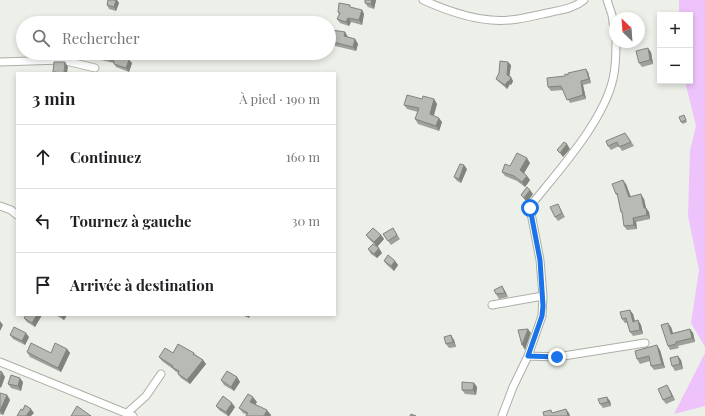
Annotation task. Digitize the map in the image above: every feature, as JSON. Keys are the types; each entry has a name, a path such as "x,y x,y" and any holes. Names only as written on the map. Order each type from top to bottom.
{"street":[{"path":"423,0 464,16 493,20 515,19 548,13 577,6 584,0"},
{"path":"607,0 611,12"},
{"path":"502,416 513,387 528,356 542,316 543,296 540,260 530,208 575,149 600,111 613,80 616,48"},
{"path":"0,62 62,60 96,68"},
{"path":"0,206 11,210 16,214"},
{"path":"492,305 543,296"},
{"path":"528,356 557,357 645,343"},
{"path":"0,362 130,414 146,396 161,374"}],"shaded area":[{"path":"679,0 705,0 705,347 691,323 699,270 688,216 690,150 696,126 686,84 693,84 693,12 679,12"},
{"path":"705,353 705,406 674,414"}],"building":[{"path":"108,0 116,0 114,7 107,5"},
{"path":"365,0 372,0 371,4 365,3"},
{"path":"339,3 350,5 350,7 362,10 359,20 348,18 346,22 337,19 340,13 338,12"},
{"path":"336,31 345,32 344,36 355,39 353,47 336,43"},
{"path":"648,48 650,60 639,63 636,51"},
{"path":"110,60 129,60 126,68 114,64 114,61"},
{"path":"500,61 508,62 507,75 511,77 509,82 508,81 505,85 496,79 499,73"},
{"path":"54,62 65,62 64,72 53,72"},
{"path":"586,69 589,79 581,81 583,95 567,100 561,86 548,87 547,78 565,76 565,74 568,75 568,73"},
{"path":"407,95 422,99 423,96 434,99 430,114 439,118 436,126 415,119 419,108 404,105"},
{"path":"684,115 686,120 681,122 679,117"},
{"path":"625,133 631,142 619,147 617,142 608,146 606,141"},
{"path":"564,142 567,144 560,153 557,150"},
{"path":"517,153 527,158 520,170 527,176 522,182 514,176 502,172 505,164 510,166"},
{"path":"460,164 464,165 459,179 454,177"},
{"path":"623,180 629,197 641,194 644,208 646,208 647,215 633,218 634,225 624,226 617,193 616,194 612,184"},
{"path":"527,187 530,190 524,198 521,195"},
{"path":"558,204 562,213 555,217 550,207"},
{"path":"373,228 381,235 374,242 366,235"},
{"path":"393,228 397,235 388,241 383,234"},
{"path":"373,244 379,248 374,254 368,249"},
{"path":"388,255 395,261 391,266 384,261"},
{"path":"502,286 505,293 496,294 494,290"},
{"path":"630,310 633,322 638,320 640,330 630,332 626,318 622,319 620,312"},
{"path":"25,316 36,316 32,323 24,318"},
{"path":"668,323 671,334 690,329 692,338 676,342 676,344 668,346 661,325"},
{"path":"14,327 26,333 22,341 10,335"},
{"path":"528,329 522,345 518,330"},
{"path":"451,335 453,342 446,344 444,337"},
{"path":"31,343 51,353 55,343 67,349 58,368 27,352"},
{"path":"178,344 203,360 187,380 178,374 179,371 172,367 173,366 159,357 165,348 173,353"},
{"path":"657,345 662,364 651,366 649,356 637,359 635,351"},
{"path":"678,356 680,364 672,366 670,358"},
{"path":"227,371 237,377 231,387 221,380"},
{"path":"11,375 20,378 18,386 8,384"},
{"path":"462,382 474,383 473,390 462,390"},
{"path":"667,385 672,396 663,400 658,389"},
{"path":"0,393 7,395 0,411"},
{"path":"248,394 253,397 250,402 267,410 264,416 246,416 248,413 239,408"},
{"path":"223,396 232,403 226,412 216,406"},
{"path":"607,397 608,402 600,404 598,399"},
{"path":"25,405 31,409 26,416 17,416 21,409 23,410"},
{"path":"77,406 91,416 71,416"},
{"path":"566,409 568,416 544,416 543,412 551,410 552,413"}],"route":[{"path":"530,208 540,260 543,306 542,316 528,356 557,357"}]}
